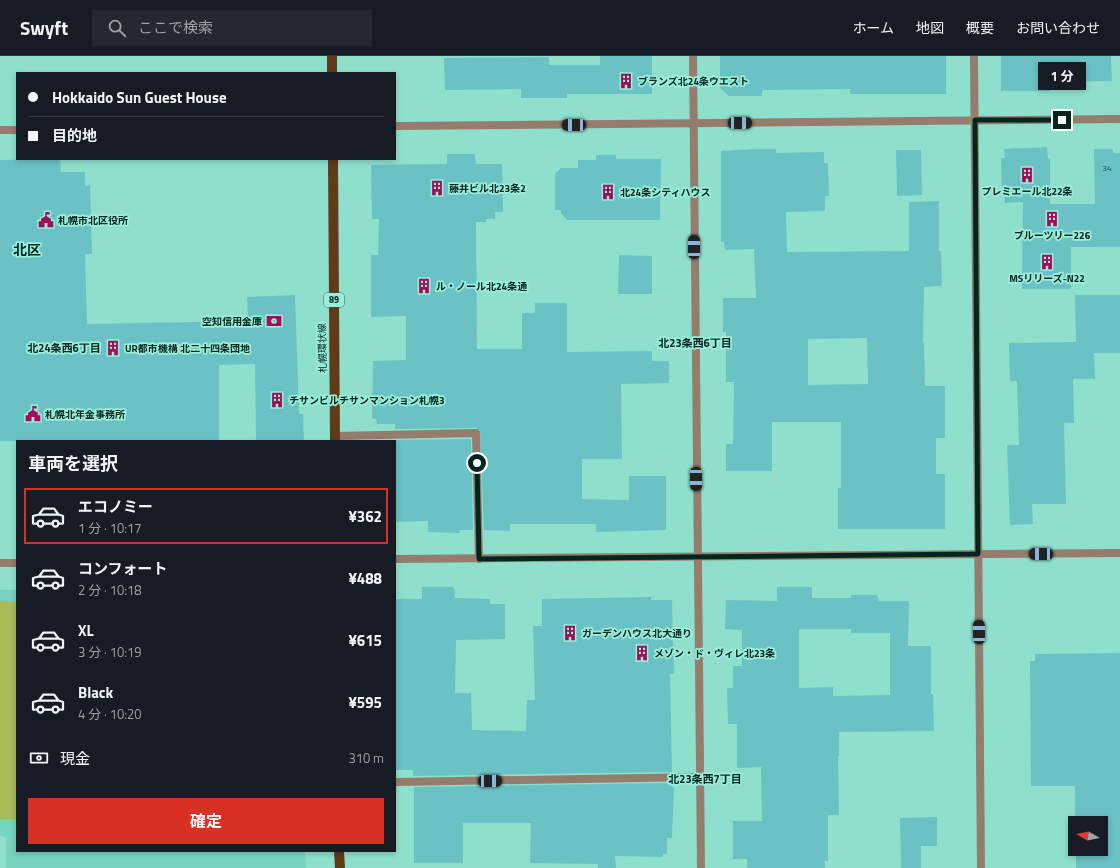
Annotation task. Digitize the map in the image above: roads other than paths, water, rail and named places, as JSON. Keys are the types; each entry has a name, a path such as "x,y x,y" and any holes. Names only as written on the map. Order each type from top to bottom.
{"main road":[{"path":"332,56 332,72"},
{"name":"札幌環状線","path":"333,160 335,439"},
{"path":"339,852 340,868"}],"street":[{"path":"693,56 701,868"},
{"path":"974,56 982,868"},
{"path":"396,126 1120,119"},
{"path":"0,130 16,130"},
{"path":"335,439 476,433 479,559"},
{"path":"396,559 1120,553"},
{"path":"0,564 16,563"},
{"path":"396,782 700,776"}],"place":[{"name":"ブランズ北24条ウエスト","path":"626,81"},
{"name":"プレミエール北22条","path":"1027,175"},
{"name":"藤井ビル北23条2","path":"437,188"},
{"name":"北24条シティハウス","path":"608,192"},
{"name":"ブルーツリー226","path":"1052,219"},
{"name":"札幌市北区役所","path":"46,220"},
{"name":"MSリリーズ-N22","path":"1047,262"},
{"name":"ル・ノール北24条通","path":"424,286"},
{"name":"空知信用金庫","path":"274,321"},
{"name":"UR都市機構 北二十四条団地","path":"113,348"},
{"name":"チサンビルチサンマンション札幌3","path":"277,400"},
{"name":"札幌北年金事務所","path":"33,414"},
{"name":"ガーデンハウス北大通り","path":"570,633"},
{"name":"メゾン・ド・ヴィレ北23条","path":"642,653"}],"district":[{"name":"北区","path":"27,250"},
{"name":"北23条西6丁目","path":"695,343"},
{"name":"北24条西6丁目","path":"64,348"},
{"name":"北23条西7丁目","path":"705,779"}]}
